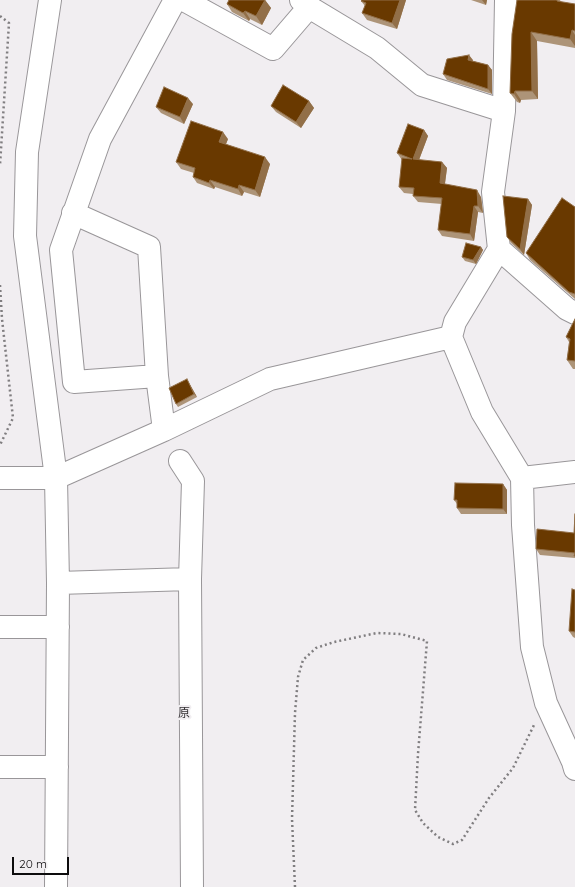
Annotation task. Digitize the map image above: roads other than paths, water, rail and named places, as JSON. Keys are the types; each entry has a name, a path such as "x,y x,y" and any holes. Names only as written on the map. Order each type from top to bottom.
{"street":[{"path":"50,0 27,152 25,236 56,478 58,583 56,887"},
{"path":"158,376 74,382 61,250 100,139 175,0"},
{"path":"184,0 273,49 305,3 377,48 422,85 504,111"},
{"path":"506,0 504,111 493,192 499,248 455,322 451,337 482,412 522,478 523,525 532,647 546,703 575,769"},
{"path":"73,213 149,247 158,376 164,430"},
{"path":"499,248 566,309 575,313"},
{"path":"0,478 56,478 164,430 270,380 451,337"},
{"path":"180,461 193,481 190,579 192,887"},
{"path":"522,478 575,472"},
{"path":"58,583 190,579"},
{"path":"0,627 58,627"},
{"path":"0,767 57,767"}],"district":[{"name":"原","path":"184,713"}]}
